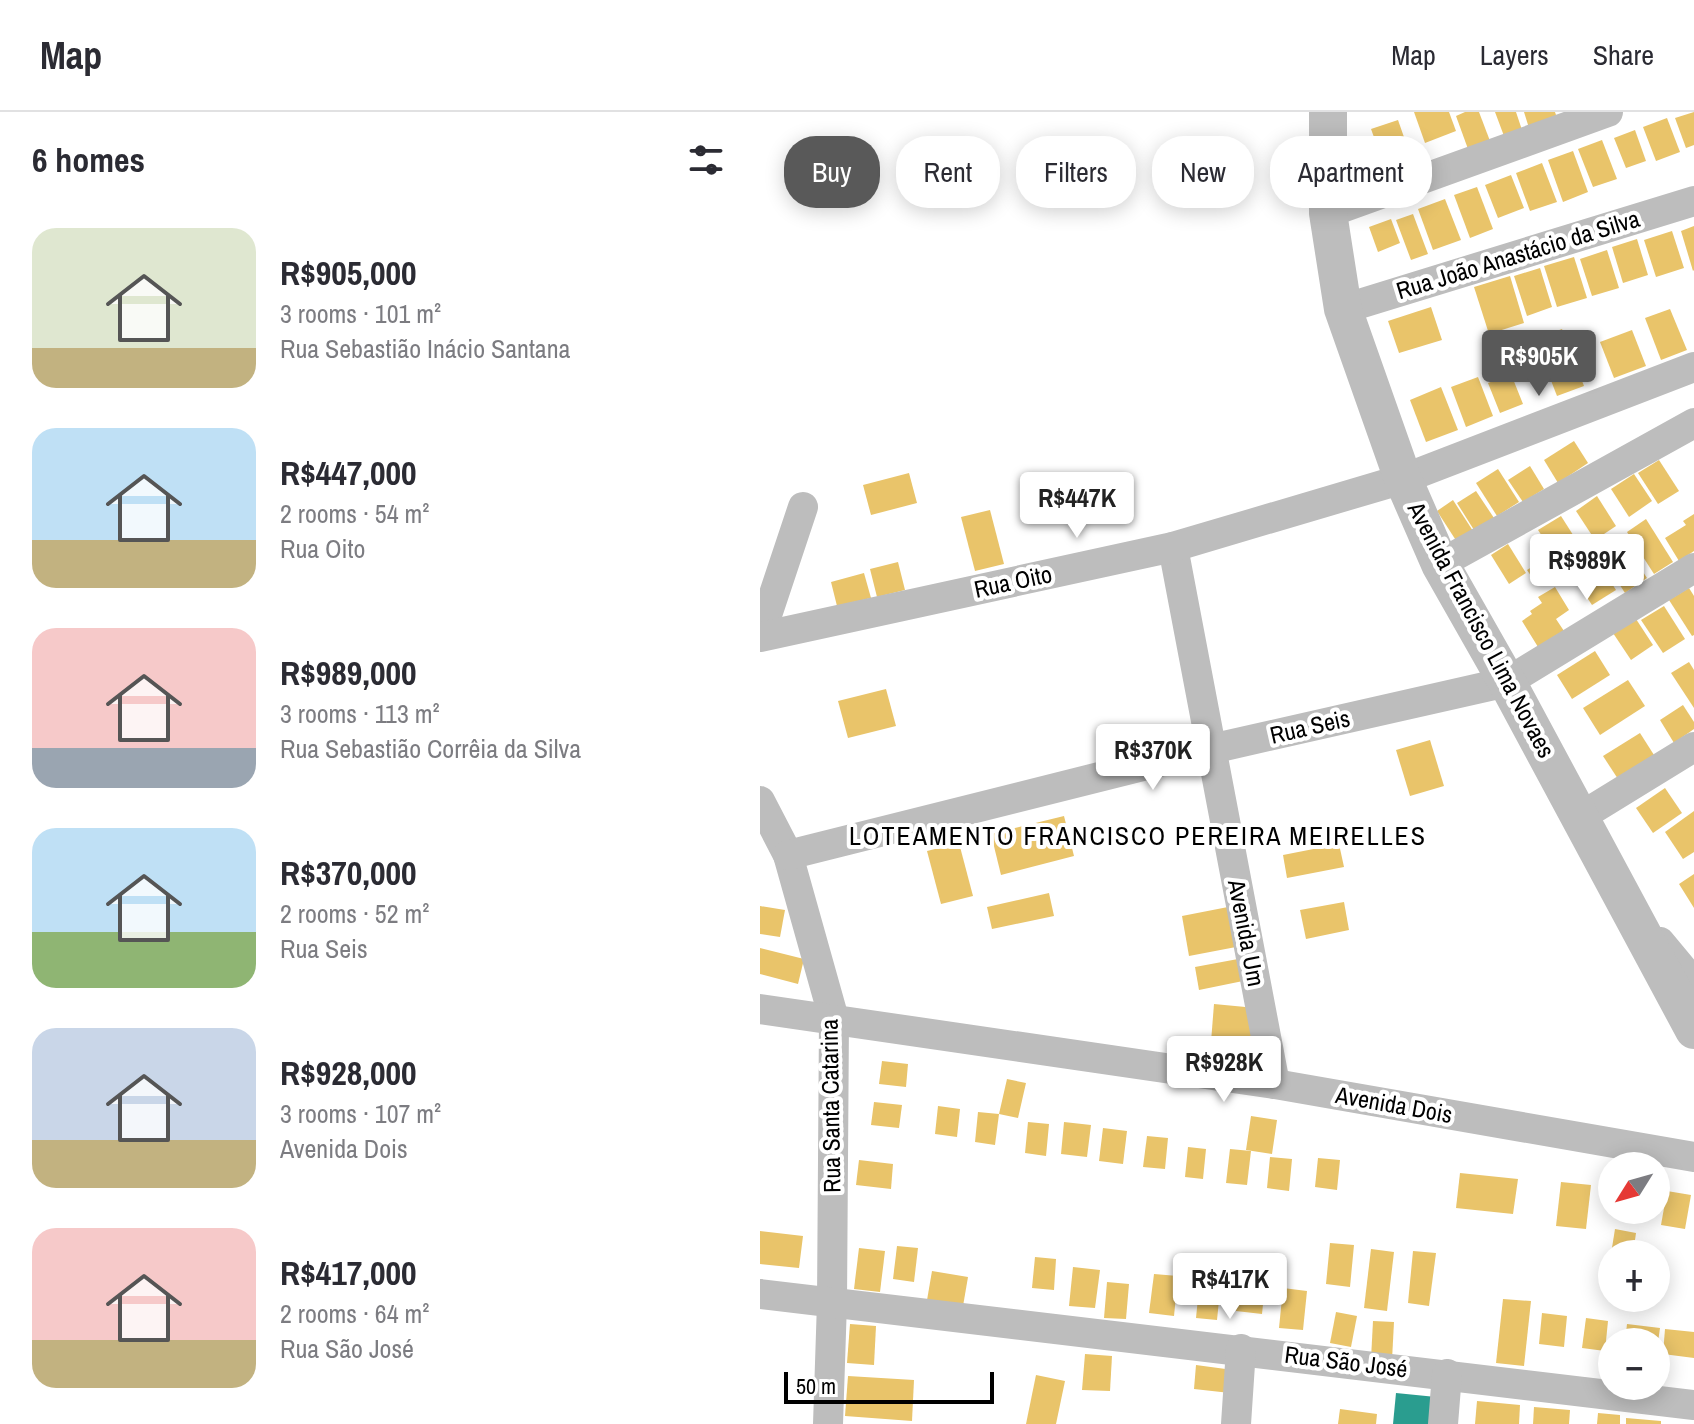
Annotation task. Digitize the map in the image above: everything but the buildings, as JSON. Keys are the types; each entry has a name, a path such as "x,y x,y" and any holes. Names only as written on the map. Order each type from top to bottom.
{"street":[{"name":"Avenida Francisco Lima Novaes","path":"1328,112 1328,213 1343,309 1403,479 1440,564 1622,896 1692,1008"},
{"path":"1328,213 1608,112"},
{"name":"Rua João Anastácio da Silva","path":"1343,309 1694,201"},
{"name":"Rua Oito","path":"760,636 1173,547 1403,479 1694,367"},
{"path":"1440,564 1694,423"},
{"path":"760,636 803,507"},
{"name":"Avenida Um","path":"1173,547 1275,1084"},
{"name":"Rua Seis","path":"788,855 1211,749 1507,682 1694,568"},
{"path":"1580,817 1694,747"},
{"name":"Rua Santa Catarina","path":"760,801 788,855 834,1019 828,1424"},
{"name":"Avenida Dois","path":"760,1009 1275,1084 1694,1157"},
{"name":"Rua São José","path":"760,1294 1694,1405"},
{"path":"1236,1424 1241,1349"},
{"path":"1443,1424 1447,1374"}],"district":[{"name":"LOTEAMENTO FRANCISCO PEREIRA MEIRELLES","path":"1138,836"}]}
